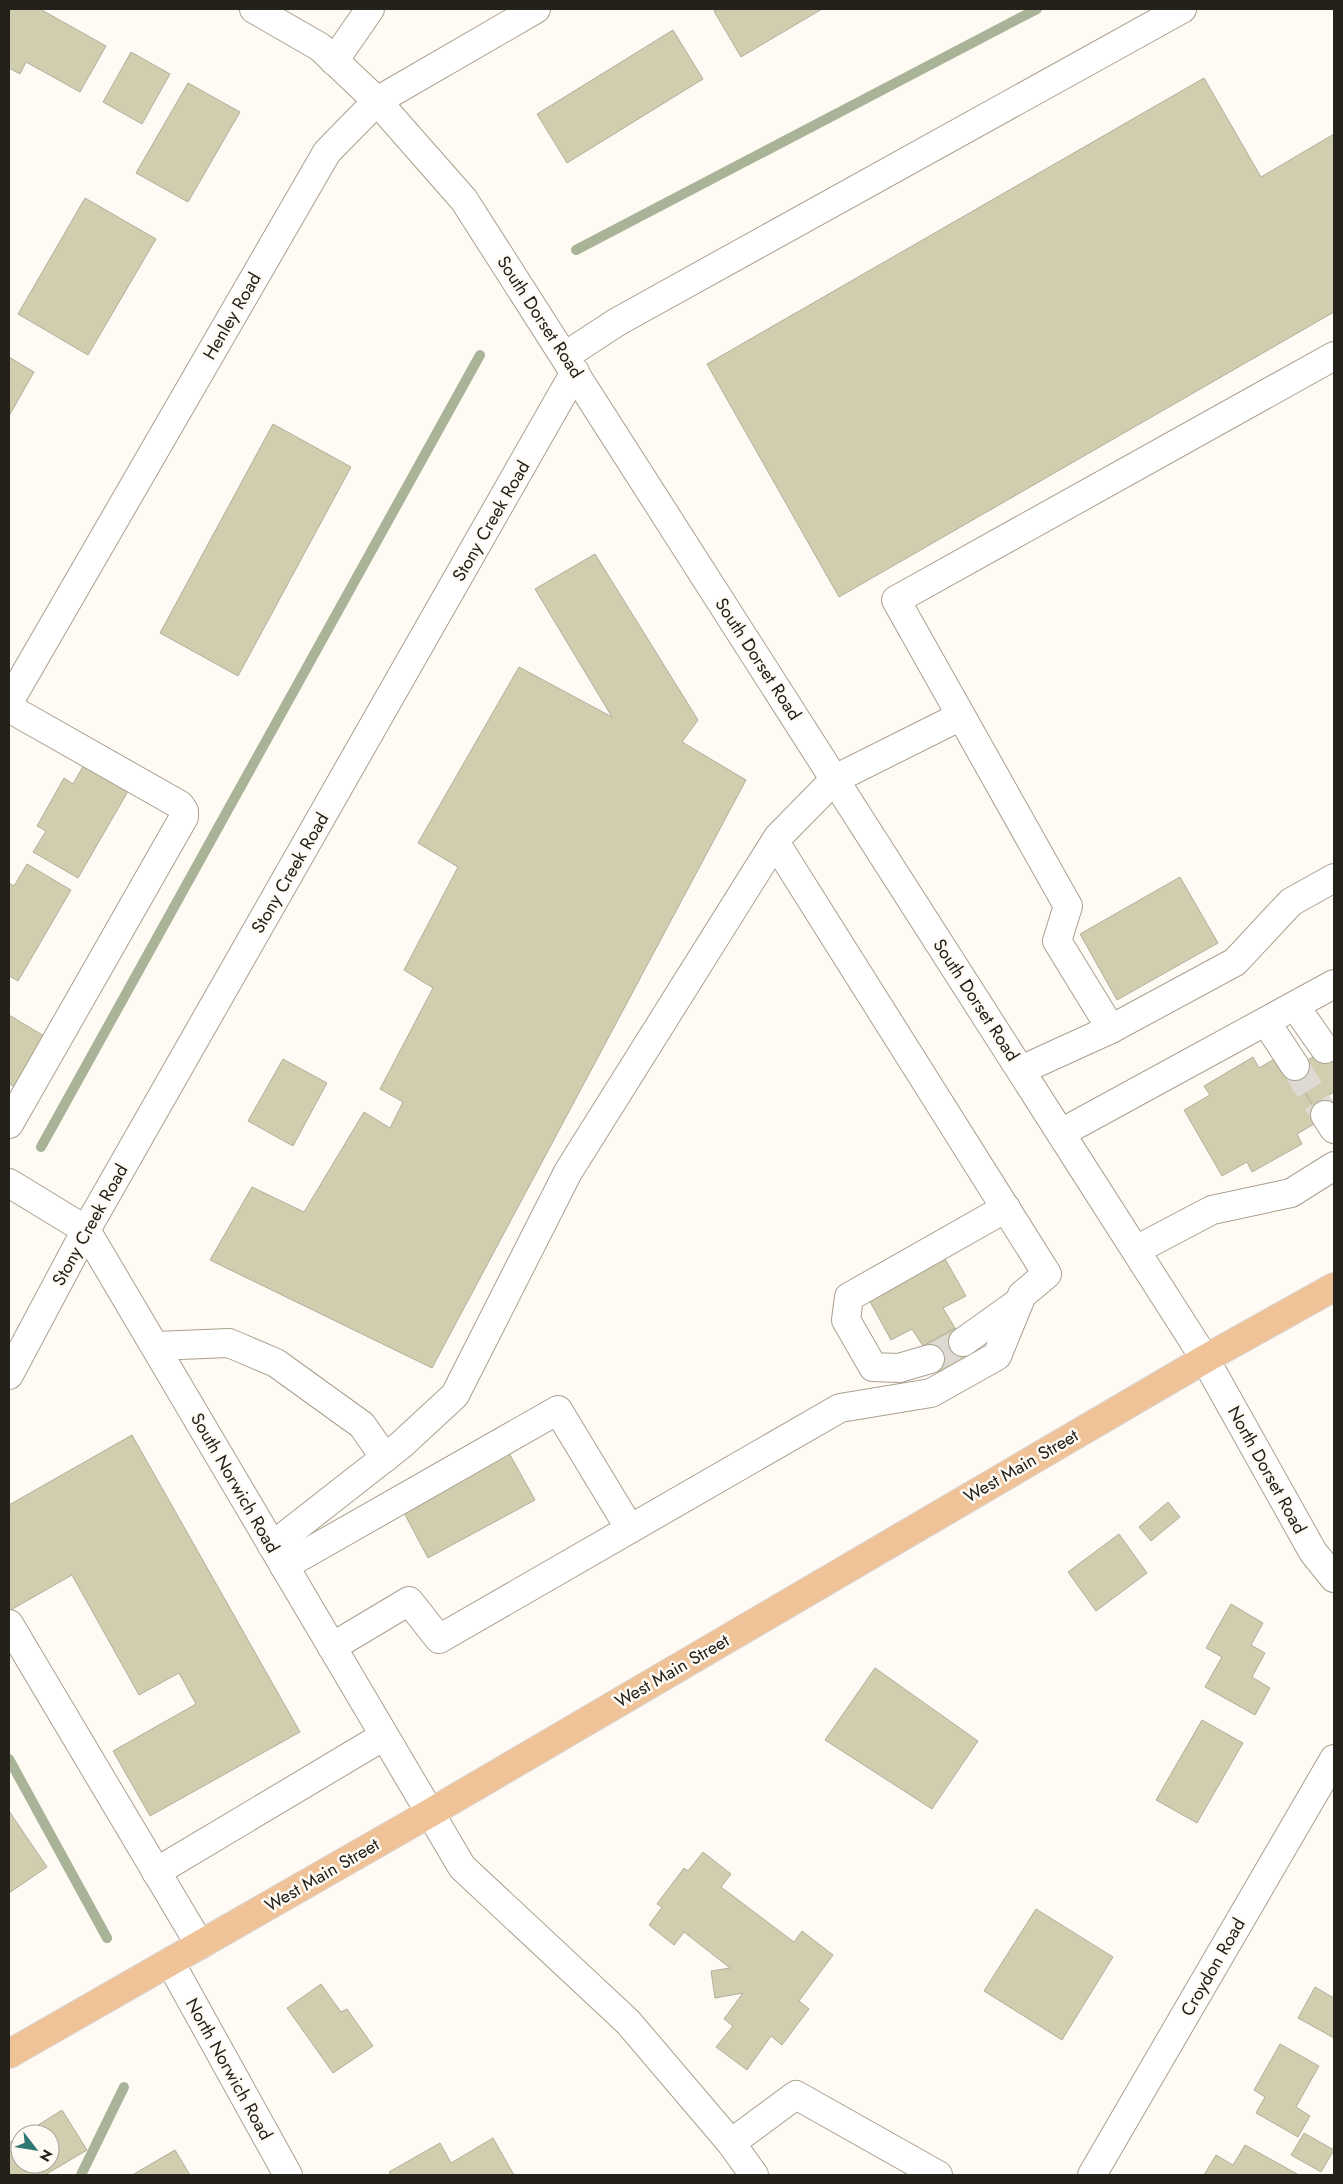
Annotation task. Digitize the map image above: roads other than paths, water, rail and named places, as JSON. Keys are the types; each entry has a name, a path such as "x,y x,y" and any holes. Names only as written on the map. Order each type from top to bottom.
{"main road":[{"name":"West Main Street","path":"9,2054 430,1813 1205,1359 1334,1287"}],"street":[{"name":"South Dorset Road","path":"254,9 320,47 377,101 464,200 1205,1359"},
{"path":"334,61 370,9"},
{"name":"Henley Road","path":"9,702 326,152 377,101 536,9"},
{"path":"570,364 617,322 1182,9"},
{"path":"1111,1029 1056,940 1068,906 896,600 1334,356"},
{"name":"Stony Creek Road","path":"9,1375 86,1230 570,364"},
{"path":"9,708 180,805 184,811 184,817 9,1124"},
{"path":"278,1556 455,1395 568,1172 775,842 834,779 961,716"},
{"path":"332,1647 409,1601 439,1639 840,1408 931,1393 997,1356 1022,1295 1047,1274 775,842"},
{"path":"1020,1070 1111,1029 1235,962 1291,902 1334,878"},
{"path":"1061,1133 1334,984"},
{"path":"1296,1006 1325,1049"},
{"path":"1266,1022 1295,1066"},
{"path":"1136,1250 1212,1210 1291,1193 1334,1166"},
{"name":"South Norwich Road","path":"9,1183 86,1230 462,1867 628,2022 731,2143 754,2175"},
{"path":"930,1359 900,1368 873,1367 846,1320 849,1297 1006,1208"},
{"path":"963,1342 1019,1302"},
{"path":"154,1346 229,1343 276,1363 362,1425 385,1458"},
{"name":"North Dorset Road","path":"1205,1359 1312,1552 1334,1578"},
{"path":"278,1556 558,1410 630,1528"},
{"path":"9,1624 200,1945"},
{"path":"156,1872 384,1736"},
{"name":"Croydon Road","path":"1092,2175 1334,1759"},
{"name":"North Norwich Road","path":"170,1962 288,2175"},
{"path":"731,2143 796,2095 938,2175"}],"waterway":[{"path":"576,250 1037,9"},
{"path":"41,1147 480,355"},
{"path":"9,1759 107,1938"},
{"path":"81,2175 124,2087"}],"tunnel":[{"path":"1295,1066 1325,1115"},
{"path":"930,1359 963,1342"}]}
